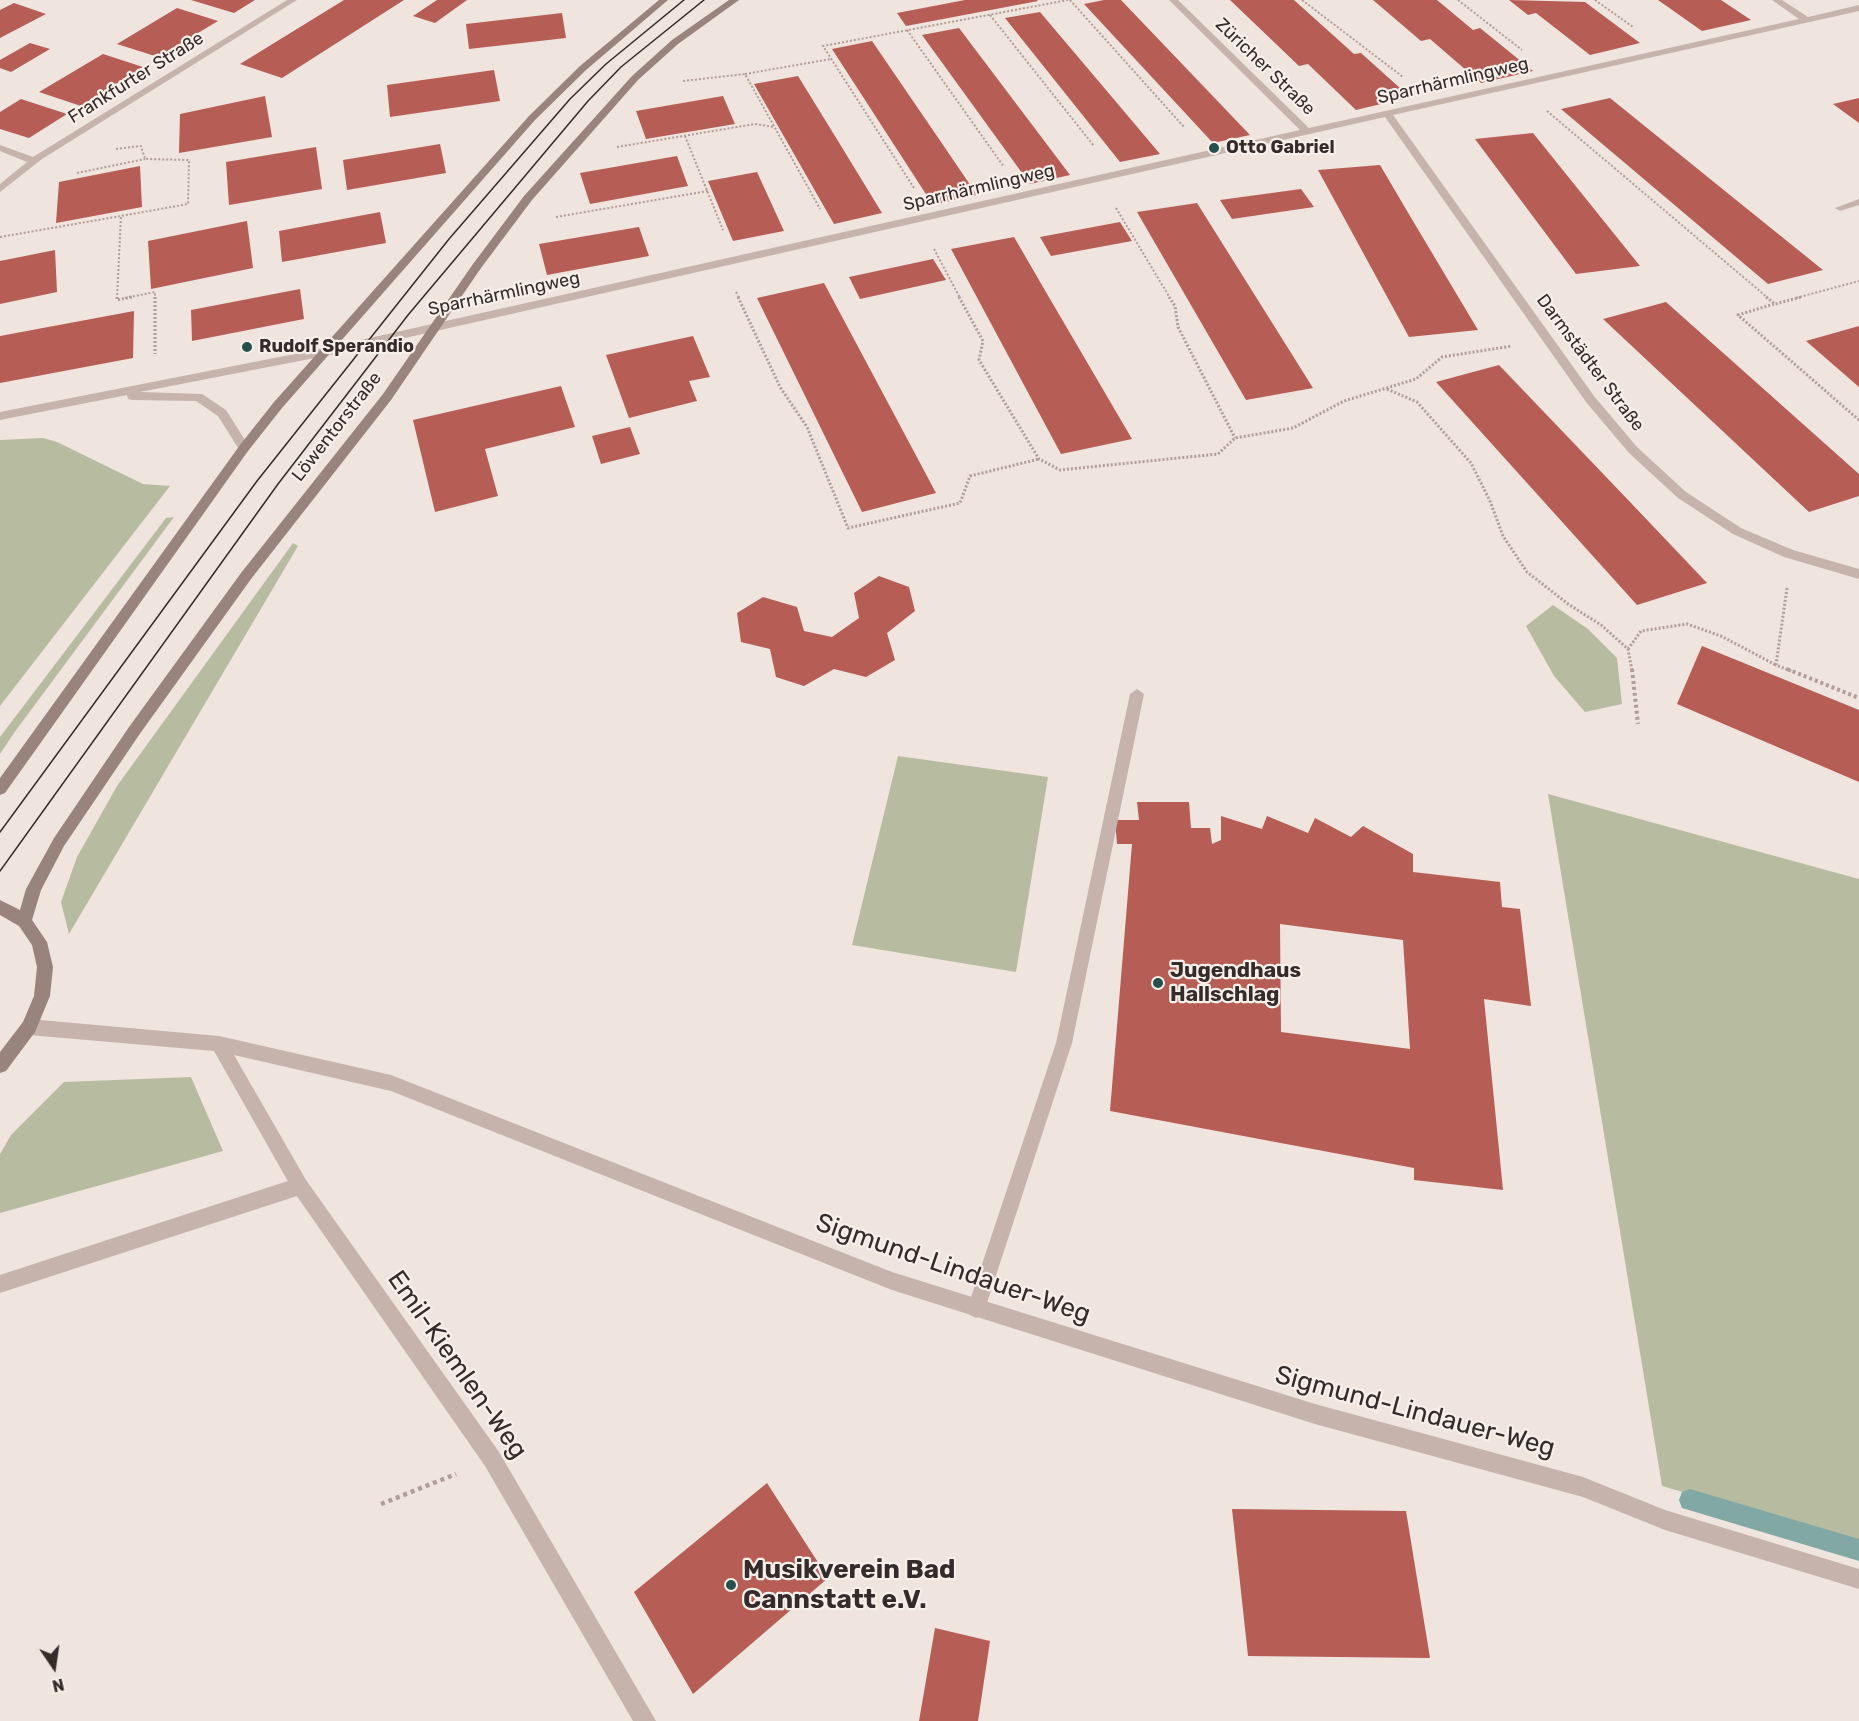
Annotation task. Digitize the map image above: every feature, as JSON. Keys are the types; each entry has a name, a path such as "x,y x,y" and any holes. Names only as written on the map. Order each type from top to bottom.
{"main road":[{"path":"0,789 244,448 532,118 583,68 664,0"},
{"name":"Löwentorstraße","path":"24,921 34,889 59,842 134,731 246,576 387,397 434,327 528,198 635,78 675,42 735,0"},
{"path":"0,907 24,921 39,942 45,967 42,996 29,1027 0,1065"}],"street":[{"name":"Frankfurter Straße","path":"0,189 34,161 293,0"},
{"name":"Züricher Straße","path":"1173,0 1307,132"},
{"path":"1776,0 1807,20"},
{"name":"Sparrhärmlingweg","path":"0,416 326,352 1807,20 1856,11"},
{"name":"Darmstädter Straße","path":"1387,114 1590,399 1633,450 1682,495 1737,531 1789,554 1859,574"},
{"path":"0,148 34,161"},
{"path":"1840,208 1859,202"},
{"name":"Sparrhärmlingweg","path":"105,395 198,397 222,413 244,448"},
{"path":"976,1310 1064,1043 1137,694"},
{"name":"Sigmund-Lindauer-Weg","path":"29,1027 219,1044 391,1083 892,1281 976,1310 1315,1414 1583,1487 1665,1520 1859,1579"},
{"name":"Emil-Kiemlen-Weg","path":"219,1044 300,1186 492,1459 645,1721"},
{"path":"0,1284 300,1186"}],"path":[{"path":"933,216 823,46 1069,0 1209,154"},
{"path":"1302,0 1437,103"},
{"path":"1458,0 1556,76"},
{"path":"990,15 1117,175"},
{"path":"907,30 1024,196"},
{"path":"682,81 745,74 831,59"},
{"path":"745,74 836,238"},
{"path":"1516,85 1774,304"},
{"path":"616,148 755,124 774,127"},
{"path":"686,135 736,261"},
{"path":"105,151 141,146 145,159"},
{"path":"0,237 188,204 189,160 145,159 76,173"},
{"path":"1100,179 1175,306 1178,327 1235,438"},
{"path":"549,218 708,191"},
{"path":"121,216 117,300 155,292 155,385"},
{"path":"917,220 983,341 979,360 1039,459 1060,470 1218,454 1235,438 1293,428 1344,401 1416,379 1442,357 1548,341"},
{"path":"723,263 780,387 807,427 848,528 960,503 970,476 1039,459"},
{"path":"1859,281 1738,315 1859,420"},
{"path":"1386,388 1418,402 1471,463 1490,501 1503,536 1527,572 1568,604 1601,625 1628,649 1635,684 1638,724"},
{"path":"1776,665 1786,609 1789,554"},
{"path":"1628,649 1641,631 1687,624 1721,636 1776,665 1859,698"},
{"path":"381,1504 453,1475"}],"green space":[{"path":"43,438 57,442 143,484 170,486 0,706 0,440"},
{"path":"174,517 0,754 0,737 166,518"},
{"path":"293,543 298,546 69,934 61,902 77,857 117,786"},
{"path":"1553,605 1588,629 1617,658 1622,704 1585,712 1554,676 1526,626"},
{"path":"898,756 1048,777 1016,972 852,945"},
{"path":"1548,794 1859,879 1859,1544 1662,1486"},
{"path":"191,1077 223,1151 0,1213 0,1154 11,1135 64,1082"}],"building":[{"path":"191,0 255,0 234,13"},
{"path":"344,0 404,0 282,78 240,64"},
{"path":"437,0 467,0 435,23 413,16"},
{"path":"965,0 1038,1 906,26 897,13"},
{"path":"1104,0 1121,0 1250,135 1213,143 1084,4"},
{"path":"1230,0 1294,0 1354,54 1361,53 1410,97 1356,110 1308,64 1299,66"},
{"path":"1373,0 1437,0 1473,30 1480,28 1533,71 1481,83 1430,39 1421,41"},
{"path":"1509,0 1585,2 1640,43 1590,55 1536,13 1528,15"},
{"path":"1658,0 1721,0 1751,20 1702,31"},
{"path":"14,3 46,14 0,38 0,10"},
{"path":"177,8 218,21 158,57 117,44"},
{"path":"1040,12 1160,154 1120,162 1005,18"},
{"path":"562,13 566,38 469,49 466,24"},
{"path":"959,28 1070,175 1030,184 922,35"},
{"path":"872,41 977,195 933,205 832,49"},
{"path":"30,43 50,49 11,72 0,68 0,60"},
{"path":"103,54 143,67 81,106 39,92"},
{"path":"494,70 500,101 390,117 387,85"},
{"path":"798,76 882,213 834,224 754,84"},
{"path":"265,96 272,137 179,153 180,114"},
{"path":"723,96 735,124 646,139 636,111"},
{"path":"1610,98 1823,270 1768,284 1561,109"},
{"path":"1859,98 1859,123 1833,104"},
{"path":"21,99 67,114 29,138 0,129 0,112"},
{"path":"1533,133 1640,266 1576,274 1475,139"},
{"path":"440,144 446,173 347,190 343,160"},
{"path":"316,147 322,189 229,205 226,162"},
{"path":"677,156 688,186 590,204 580,173"},
{"path":"1380,165 1478,330 1409,337 1318,170"},
{"path":"140,166 142,207 56,223 59,182"},
{"path":"757,172 784,231 733,241 708,181"},
{"path":"1301,189 1314,207 1232,219 1220,200"},
{"path":"1197,203 1313,388 1246,400 1137,212"},
{"path":"380,212 386,243 282,262 279,231"},
{"path":"247,221 253,268 151,289 148,241"},
{"path":"1120,222 1132,241 1051,256 1040,237"},
{"path":"639,227 649,256 547,275 539,244"},
{"path":"1014,237 1132,439 1061,454 951,249"},
{"path":"55,250 57,292 0,304 0,261"},
{"path":"933,259 946,280 860,299 849,277"},
{"path":"824,283 936,493 862,512 757,298"},
{"path":"300,289 304,319 192,341 191,310"},
{"path":"1666,302 1859,474 1859,496 1809,512 1603,319"},
{"path":"134,311 133,358 0,383 0,336"},
{"path":"1859,326 1859,387 1806,341"},
{"path":"693,336 710,377 689,381 697,401 629,418 606,355"},
{"path":"1499,365 1707,583 1637,605 1436,382"},
{"path":"561,386 575,427 485,449 498,496 435,512 413,420"},
{"path":"630,427 640,454 601,464 592,436"},
{"path":"879,576 909,587 915,611 887,633 895,660 866,677 834,669 804,686 776,677 770,649 741,642 737,613 763,597 797,607 804,631 832,637 859,618 854,593"},
{"path":"1702,646 1859,710 1859,782 1677,704"},
{"path":"1137,802 1189,802 1191,828 1210,828 1212,844 1221,840 1221,816 1262,829 1267,816 1308,833 1315,818 1351,837 1363,826 1413,854 1413,872 1500,882 1502,907 1520,909 1531,1006 1484,999 1503,1190 1414,1180 1414,1168 1110,1111 1132,844 1117,844 1115,820 1139,820","holes":["1280,924 1403,940 1410,1049 1281,1032"]},
{"name":"Musikverein Bad Cannstatt e.V.","path":"767,1483 828,1578 693,1694 634,1592"},
{"path":"1232,1509 1406,1511 1430,1658 1248,1656"},
{"path":"935,1628 990,1641 978,1721 919,1721"}],"waterway":[{"path":"1690,1500 1859,1550"}],"tram line":[{"path":"0,832 257,481 449,239 570,99 606,64 684,0"},
{"path":"0,871 278,484 408,315 588,101 621,67 704,0"}],"place":[{"name":"Otto Gabriel","path":"1214,148"},
{"name":"Rudolf Sperandio","path":"247,347"},
{"name":"Jugendhaus Hallschlag","path":"1158,983"},
{"name":"Musikverein Bad Cannstatt e.V.","path":"731,1585"}]}
